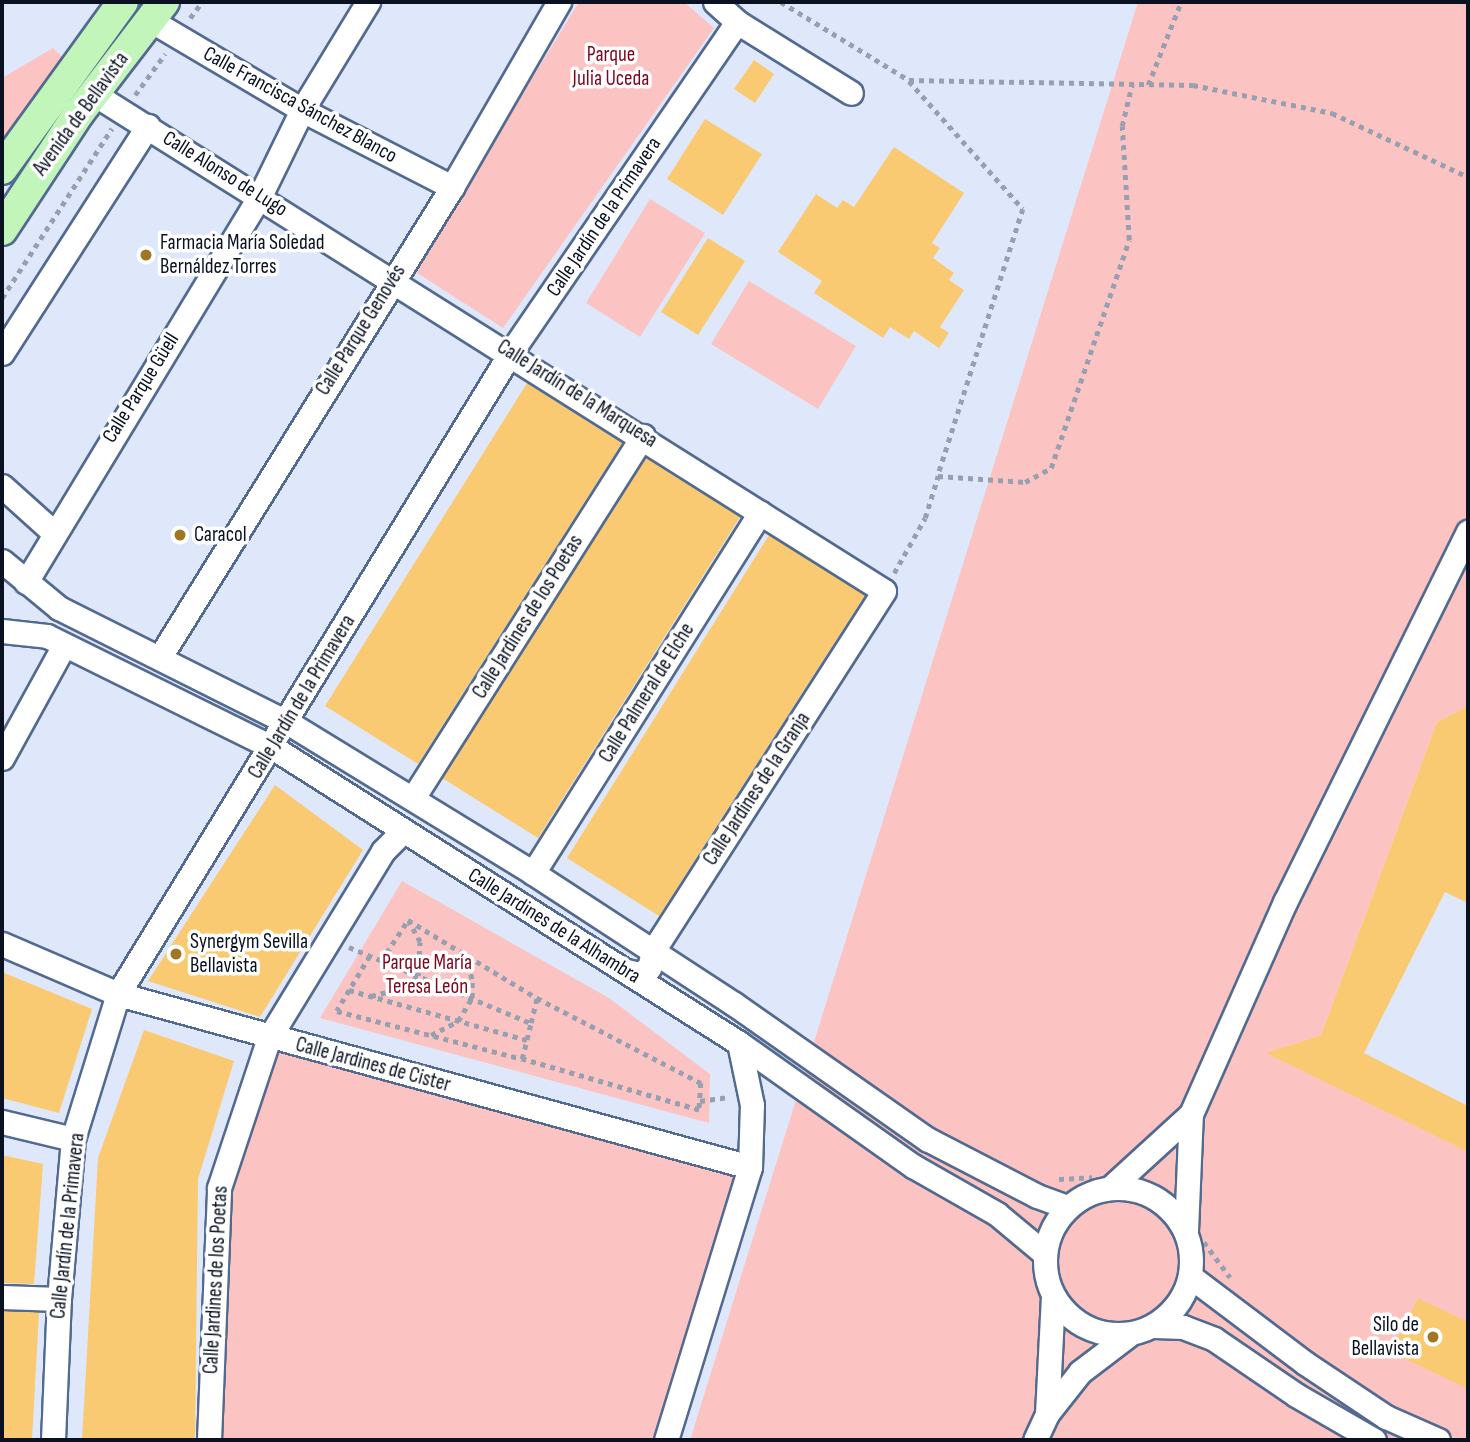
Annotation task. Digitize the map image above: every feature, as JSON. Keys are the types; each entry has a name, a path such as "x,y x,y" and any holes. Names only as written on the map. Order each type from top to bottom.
{"main road":[{"name":"Avenida de Bellavista","path":"2,169 123,2"},
{"name":"Avenida de Bellavista","path":"2,230 94,93 157,11"}],"street":[{"name":"Calle Parque Güell","path":"26,582 53,532 260,196 302,110 368,2"},
{"name":"Calle Parque Genovés","path":"160,657 452,187 559,2"},
{"path":"715,2 737,22 851,93"},
{"name":"Calle Francisca Sánchez Blanco","path":"157,11 302,110 452,187"},
{"name":"Calle Jardín de la Primavera","path":"53,1440 59,1298 73,1139 118,994 272,747 511,352 737,22"},
{"name":"Calle Alonso de Lugo","path":"94,93 393,278"},
{"path":"2,354 148,126"},
{"name":"Calle Jardín de la Marquesa","path":"393,278 884,591"},
{"name":"Calle Jardines de los Poetas","path":"413,798 643,436"},
{"path":"2,486 53,532"},
{"name":"Calle Palmeral de Elche","path":"533,873 760,512"},
{"path":"1154,1326 1174,1309 1191,1277 1186,1231 1191,1114 1285,902 1468,532"},
{"name":"Calle Jardines de la Alhambra","path":"2,561 59,608 287,722 413,798 734,1004 927,1139 1037,1196 1068,1207"},
{"name":"Calle Jardines de la Granja","path":"627,971 645,972 653,951 884,591"},
{"name":"Calle Jardines de la Alhambra","path":"2,631 47,636 272,747 402,832 739,1043 913,1166 997,1214 1045,1254"},
{"path":"2,758 64,645"},
{"name":"Calle Jardines de los Poetas","path":"209,1440 219,1188 269,1038 383,851 402,832"},
{"name":"Calle Jardines de Cister","path":"2,944 118,994 269,1038 750,1167"},
{"path":"666,1440 750,1167 750,1092 739,1043"},
{"path":"1110,1188 1191,1114"},
{"path":"2,1122 73,1139"},
{"path":"1047,1414 1053,1296 1045,1254 1057,1221 1068,1207 1088,1194 1110,1188 1134,1189 1155,1198 1173,1212 1186,1231"},
{"path":"1191,1277 1305,1363 1387,1416 1438,1440"},
{"path":"1053,1296 1085,1327 1129,1334"},
{"path":"2,1297 59,1298"},
{"path":"1035,1440 1047,1414 1080,1372 1129,1334 1154,1326 1183,1327 1214,1339 1296,1395 1374,1440"}],"path":[{"path":"781,2 909,80 1023,209 925,518 884,591"},
{"path":"1148,85 1181,2"},
{"path":"134,97 174,41"},
{"path":"909,80 1193,85 1332,113 1468,177"},
{"path":"938,476 1025,482 1051,468 1129,240 1122,126 1132,84"},
{"path":"2,298 114,125"},
{"path":"370,956 337,1011 522,1059 699,1110 701,1083 537,998 408,920"},
{"path":"381,961 408,920"},
{"path":"370,996 406,988 418,976 420,942 408,920"},
{"path":"329,939 531,1023"},
{"path":"431,1035 458,1021 472,998 472,979 464,954"},
{"path":"349,990 527,1040"},
{"path":"522,1059 537,998"},
{"path":"699,1101 750,1092"}],"green space":[{"name":"Parque Julia Uceda","path":"579,2 684,2 714,28 503,328 414,271"},
{"path":"1138,2 1468,2 1468,706 1437,722 1321,1035 1267,1053 1468,1152 1468,1440 690,1440"},
{"path":"53,48 63,58 2,146 2,78"},
{"path":"650,199 705,233 640,337 586,303"},
{"path":"749,281 856,346 818,409 711,344"},
{"name":"Parque María Teresa León","path":"402,881 609,998 710,1074 709,1123 320,1018"},
{"path":"269,1038 750,1167 679,1440 209,1440 219,1188"}],"building":[{"path":"754,60 774,74 755,103 734,89"},
{"path":"705,119 762,154 723,215 667,179"},
{"path":"894,147 964,193 932,243 940,248 933,258 954,273 949,280 964,290 940,327 949,333 939,348 914,331 909,339 890,327 883,338 814,293 822,281 778,252 816,194 837,208 843,200 854,207"},
{"path":"708,238 745,261 698,335 661,312"},
{"path":"527,383 622,443 418,764 325,706"},
{"path":"646,458 740,517 538,838 442,778"},
{"path":"769,535 865,595 659,916 567,858"},
{"path":"1468,706 1468,903 1445,892 1364,1053 1468,1106 1468,1152 1266,1053 1321,1035 1437,722"},
{"path":"275,785 363,850 260,1017 148,981"},
{"path":"2,972 92,1009 59,1113 2,1098"},
{"path":"144,1030 234,1061 198,1179 195,1440 82,1440 98,1158"},
{"path":"2,1155 43,1164 34,1284 2,1283"},
{"name":"Silo de Bellavista","path":"1418,1298 1468,1322 1468,1389 1391,1352"},
{"path":"2,1311 39,1312 32,1440 2,1440"}],"place":[{"name":"Farmacia María Soledad Bernáldez Torres","path":"146,255"},
{"name":"Caracol","path":"180,535"},
{"name":"Synergym Sevilla Bellavista","path":"176,954"},
{"name":"Silo de Bellavista","path":"1433,1337"}]}
